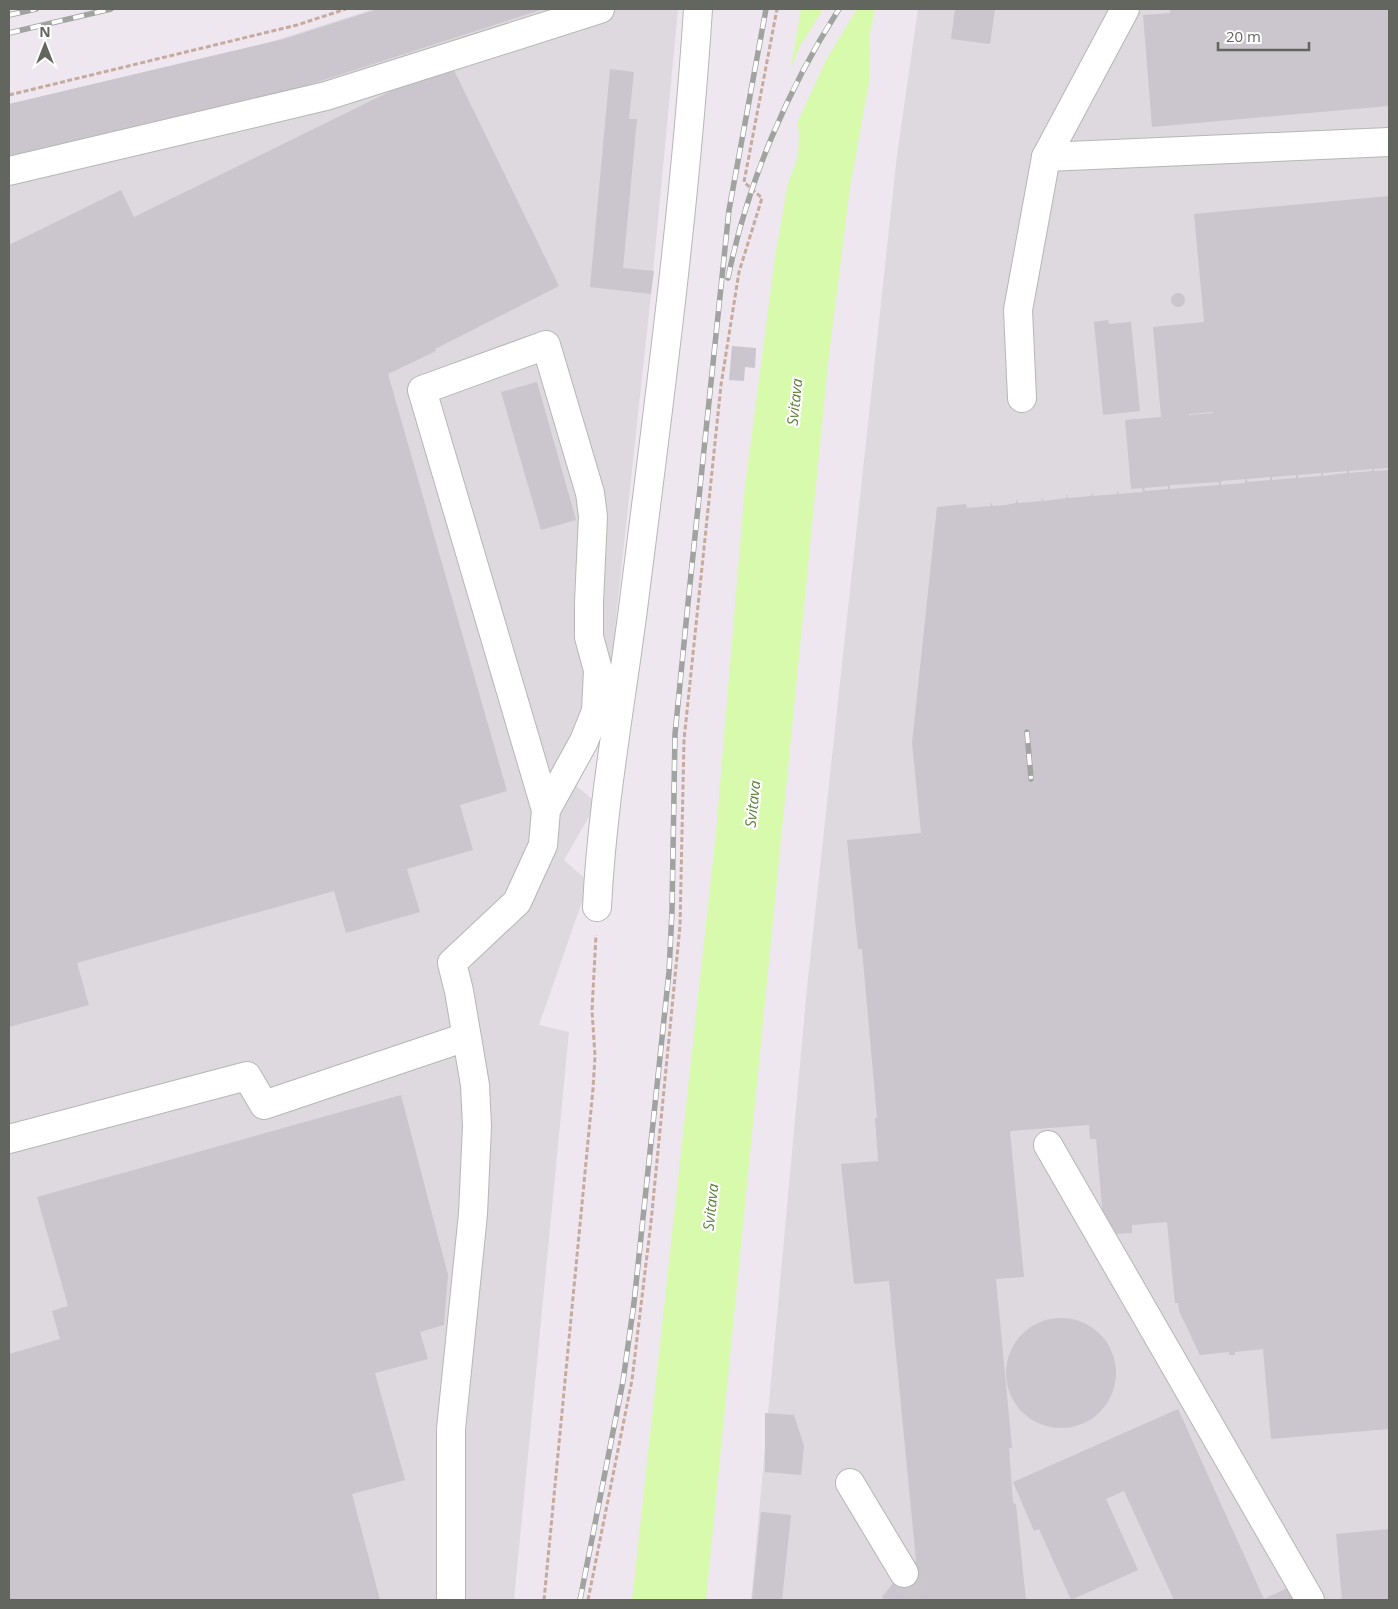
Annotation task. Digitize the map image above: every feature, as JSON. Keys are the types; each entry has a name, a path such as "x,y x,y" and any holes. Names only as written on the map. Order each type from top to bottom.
{"lane":[{"path":"9,171 326,96 600,9"},
{"path":"597,907 600,840 634,601 691,123 698,9"},
{"path":"1022,398 1018,310 1046,157 1125,9"},
{"path":"1046,157 1389,142"},
{"path":"451,1600 451,1429 473,1214 477,1126 475,1086 452,963 517,902 543,845 546,810 422,390 546,345 590,493 593,516 589,637 598,670 596,711 584,741 546,810"},
{"path":"9,1139 247,1076 264,1105 466,1037"},
{"path":"1048,1144 1310,1600"},
{"path":"850,1483 904,1573"}],"path":[{"path":"9,95 297,25 346,9"},
{"path":"588,1600 632,1380 641,1306 677,974 683,842 684,740 721,385 739,272 762,198 744,182 778,9"},
{"path":"544,1600 593,1090 595,1056 592,1010 597,907"}],"shaded area":[{"path":"374,9 678,9 651,294 604,730 573,783 597,803 564,860 589,882 539,1025 569,1032 514,1600 9,1600 9,104 267,43"},
{"path":"918,9 1389,9 1389,1600 751,1600 807,988 897,155"}],"water":[{"name":"Svitava","path":"801,9 875,9 870,32 869,82 850,187 828,363 706,1600 632,1600 716,832 745,486 775,257 788,183 798,157 799,133 794,103 792,60"}],"pier":[{"path":"823,9 857,9 826,60 795,128 791,103 790,70 800,46"}],"building":[{"path":"378,9 544,9 305,86 9,160 9,104 284,39"},
{"path":"955,9 995,9 990,44 951,39"},
{"path":"1170,9 1389,9 1389,106 1152,127 1143,15 1170,13"},
{"path":"450,62 559,286 435,349 436,351 388,374 507,791 460,805 473,850 407,869 420,912 346,933 334,891 77,963 89,1005 9,1027 9,245 121,190 134,217"},
{"path":"610,69 634,72 629,119 637,119 623,268 654,271 651,294 590,287"},
{"path":"1389,196 1389,468 1374,469 1374,471 1389,470 1389,1429 1271,1439 1263,1349 1235,1352 1235,1355 1229,1355 1229,1352 1200,1355 1179,1311 1178,1303 1175,1303 1167,1222 1132,1225 1132,1233 1111,1234 1104,1228 1096,1139 1090,1139 1089,1125 1010,1131 1024,1277 996,1279 1012,1448 1009,1448 1013,1503 1016,1504 1026,1600 884,1600 882,1597 894,1582 916,1561 889,1281 854,1284 841,1164 878,1161 875,1118 877,1118 862,949 858,949 847,840 921,833 912,743 937,507 966,504 967,508 991,506 990,502 993,506 1006,505 1016,503 1016,499 1018,503 1042,501 1041,497 1044,501 1066,498 1066,494 1068,498 1092,496 1091,492 1094,496 1117,494 1117,490 1119,494 1143,492 1142,488 1131,489 1125,420 1161,417 1153,327 1204,322 1194,214","holes":["1213,412 1213,413 1189,414","1372,469 1372,471 1349,473 1349,471","1347,471 1347,473 1323,476 1323,473","1321,473 1321,476 1298,478 1298,475","1296,475 1296,478 1272,480 1272,477","1270,477 1270,480 1247,482 1247,479","1245,479 1245,483 1221,485 1221,481","1219,482 1219,485 1170,489 1170,485","1168,486 1168,489 1145,491 1144,488"]},
{"path":"1175,293 1181,293 1185,300 1181,307 1175,307 1171,303 1171,297"},
{"path":"1108,320 1109,324 1131,322 1140,411 1103,415 1094,322"},
{"path":"732,346 756,348 755,368 745,367 744,381 729,380"},
{"path":"537,382 576,520 541,530 501,392"},
{"path":"401,1095 448,1275 444,1325 420,1332 428,1359 375,1373 405,1480 352,1494 380,1600 9,1600 9,1354 60,1339 52,1311 68,1306 37,1197"},
{"path":"1061,1318 1082,1322 1100,1334 1112,1352 1116,1373 1112,1394 1100,1412 1082,1424 1061,1428 1040,1424 1022,1412 1010,1394 1006,1373 1010,1352 1022,1334 1040,1322"},
{"path":"1178,1409 1264,1599 1292,1586 1298,1600 1174,1600 1124,1491 1106,1499 1138,1570 1071,1600 1039,1529 1034,1531 1013,1482"},
{"path":"765,1413 794,1415 804,1446 801,1475 765,1472"},
{"path":"761,1512 791,1515 782,1600 752,1600"},
{"path":"1389,1529 1389,1600 1342,1600 1336,1534"}],"tunnel":[{"path":"904,1573 924,1600"}],"railway":[{"path":"9,15 36,9"},
{"path":"9,33 111,9"},
{"path":"580,1600 623,1381 634,1303 669,972 675,734 688,603 729,210 766,9"},
{"path":"728,278 746,208 771,139 802,72 839,9"},
{"path":"1027,732 1031,779"}]}
